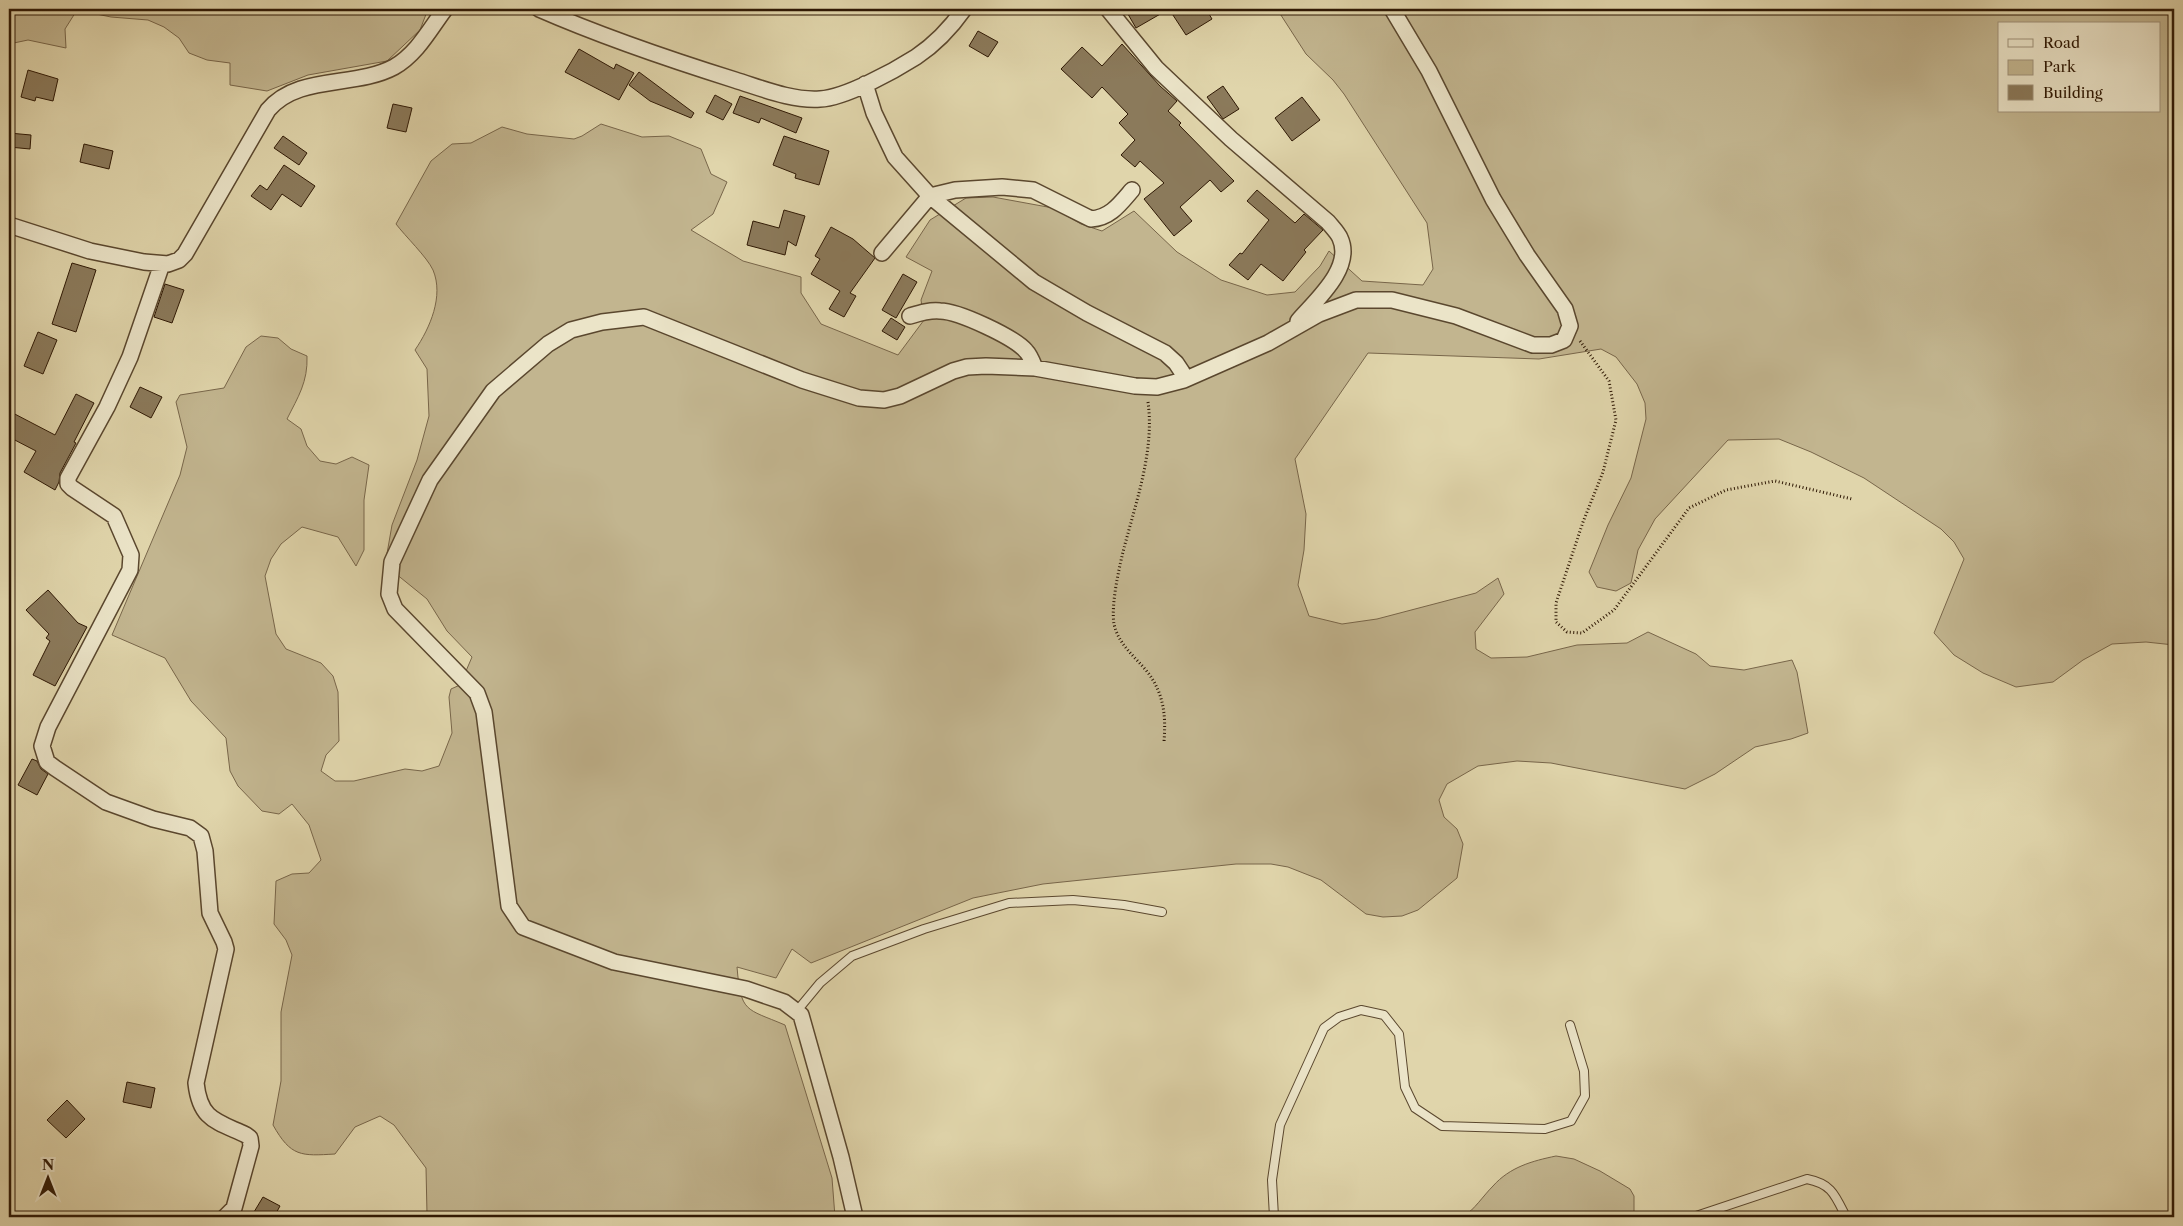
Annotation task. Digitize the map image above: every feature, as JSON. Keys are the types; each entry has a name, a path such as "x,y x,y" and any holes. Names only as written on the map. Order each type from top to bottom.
{"street":[{"path":"9,225 90,251 144,262 162,264 174,262 185,254 260,123 268,110 280,97 293,91 357,78 394,67 415,50 445,9"},
{"path":"539,9 612,39 669,59 801,98 822,99 844,94 916,57 945,31 964,9"},
{"path":"1108,9 1156,68 1231,139 1328,222 1340,239 1342,257 1336,277 1289,331"},
{"path":"855,1217 841,1157 801,1015 784,1002 746,989 614,962 523,927 509,906 484,712 476,693 395,609 388,594 392,562 430,480 493,391 548,344 571,330 602,322 644,318 802,380 859,398 884,400 900,396 967,367 1035,368 1146,387 1158,387 1184,380 1268,343 1319,314 1356,300 1392,300 1456,316 1533,345 1551,345 1564,340 1570,326 1565,309 1527,255 1493,199 1429,71 1392,9"},
{"path":"865,84 874,113 895,157 930,196 1034,282 1087,313 1164,353 1176,363 1182,372 1184,380"},
{"path":"882,254 930,196 971,188 1002,187 1033,190 1091,219 1112,212 1132,190"},
{"path":"162,264 130,357 107,407 68,478 68,484 72,488 114,516 131,555 130,570 48,727 42,746 48,762 106,802 153,819 190,828 200,836 204,851 210,913 226,948 196,1083 198,1097 210,1118 250,1138 250,1154 234,1214"},
{"path":"910,316 928,311 942,311 976,322 1004,336 1027,351 1035,368"}],"lane":[{"path":"796,1012 820,983 852,956 924,929 1009,903 1073,900 1124,905 1162,912"},
{"path":"1274,1217 1272,1180 1280,1125 1324,1028 1339,1017 1362,1010 1384,1015 1399,1034 1405,1087 1415,1108 1442,1126 1546,1129 1571,1121 1585,1096 1584,1070 1570,1025"},
{"path":"1693,1217 1807,1179 1822,1182 1834,1192 1846,1217"}],"path":[{"path":"1570,326 1609,381 1616,420 1603,472 1582,522 1556,603 1556,622 1567,632 1582,633 1614,610 1689,508 1726,490 1775,481 1852,499"},
{"path":"1146,387 1150,421 1147,452 1115,590 1114,624 1127,651 1148,673 1162,696 1166,719 1164,742"}],"green space":[{"path":"9,9 428,9 420,30 387,61 308,75 267,91 230,85 230,63 207,60 189,53 179,38 164,27 148,20 111,17 77,10 65,29 66,48 28,40 9,44"},
{"path":"1277,9 2174,9 2174,645 2146,642 2112,644 2083,660 2053,682 2016,687 1983,673 1954,655 1934,633 1964,559 1954,542 1941,529 1864,478 1811,452 1779,439 1728,440 1655,519 1638,550 1631,583 1616,591 1597,587 1589,572 1608,525 1631,478 1646,419 1645,403 1637,384 1616,357 1601,349 1539,359 1368,353 1295,459 1306,514 1304,550 1298,585 1309,616 1342,624 1377,619 1476,593 1498,578 1504,594 1475,632 1476,649 1491,658 1527,657 1577,645 1627,643 1648,632 1696,654 1710,666 1744,670 1792,660 1797,672 1808,733 1755,747 1715,774 1685,789 1551,763 1517,761 1478,766 1447,784 1439,800 1444,817 1457,829 1463,844 1457,878 1418,910 1402,916 1383,917 1366,914 1321,880 1288,867 1271,864 1236,864 1043,884 973,898 811,963 792,949 776,978 737,967 743,1001 753,1011 785,1025 832,1178 835,1217 429,1217 427,1214 426,1168 394,1125 380,1116 355,1127 335,1154 305,1154 292,1149 279,1136 273,1125 281,1081 281,1012 292,955 286,940 274,924 276,881 292,874 309,873 321,860 309,825 292,804 279,814 262,811 238,786 230,771 226,738 191,701 165,658 112,635 180,475 187,447 176,402 180,395 224,388 246,347 261,336 278,338 291,349 307,356 304,382 287,419 301,429 307,446 320,461 336,464 352,457 369,465 364,500 364,550 356,566 338,537 302,527 281,544 271,559 265,576 276,634 286,649 321,663 333,676 338,692 339,741 326,755 321,771 335,781 354,781 405,769 422,771 439,766 452,733 449,697 451,689 460,685 472,657 447,631 427,599 385,565 392,525 417,460 429,416 427,369 415,350 426,332 434,312 437,290 436,280 430,265 396,224 431,161 452,144 471,143 502,127 527,134 574,139 601,124 642,137 669,136 701,149 711,174 727,182 713,214 691,230 743,261 801,277 801,293 821,324 898,355 924,320 921,300 932,271 906,257 930,220 966,198 993,197 1053,208 1081,224 1102,231 1134,211 1177,252 1221,280 1267,295 1295,292 1320,266 1329,251 1362,281 1423,285 1433,269 1427,223 1344,94 1333,80 1306,54"},
{"path":"1556,1156 1574,1159 1600,1171 1630,1189 1634,1196 1634,1217 1463,1217 1500,1179 1514,1169 1538,1160"}],"building":[{"path":"1125,9 1169,9 1136,28"},
{"path":"1169,9 1206,9 1212,19 1186,35"},
{"path":"978,31 998,42 988,57 969,46"},
{"path":"1122,44 1160,86 1177,101 1168,111 1181,123 1179,125 1234,181 1221,192 1210,180 1180,207 1192,221 1174,236 1144,199 1164,183 1140,161 1135,167 1121,155 1135,140 1119,123 1128,114 1102,87 1092,98 1061,69 1082,47 1102,66"},
{"path":"579,49 614,69 616,64 634,73 619,100 565,72"},
{"path":"28,70 58,79 53,101 36,97 35,101 21,97"},
{"path":"639,72 694,113 691,118 650,101 629,85"},
{"path":"1223,86 1239,109 1223,119 1207,97"},
{"path":"715,95 732,104 723,120 706,112"},
{"path":"740,96 802,118 796,133 761,118 759,123 733,113"},
{"path":"1302,97 1320,120 1292,141 1275,118"},
{"path":"393,104 412,108 406,132 387,128"},
{"path":"9,133 31,135 30,149 9,147"},
{"path":"283,136 307,153 299,165 274,148"},
{"path":"784,136 829,151 819,185 795,178 796,174 773,165"},
{"path":"84,144 113,151 109,169 80,162"},
{"path":"284,165 315,186 301,207 282,194 271,210 251,196 260,185 267,190"},
{"path":"1257,190 1295,223 1304,214 1323,230 1304,250 1306,252 1283,281 1261,264 1248,280 1229,265 1240,253 1242,254 1269,220 1247,201"},
{"path":"784,210 805,216 796,246 788,241 785,255 747,245 753,221 779,228"},
{"path":"831,227 853,239 875,258 850,293 856,296 844,317 829,309 840,291 811,274 820,259 815,256"},
{"path":"72,263 96,270 76,332 52,324"},
{"path":"903,274 917,282 896,318 882,310"},
{"path":"165,284 184,290 172,323 154,317"},
{"path":"891,318 905,327 897,340 882,331"},
{"path":"38,332 57,340 43,374 24,366"},
{"path":"140,387 162,397 151,418 130,407"},
{"path":"76,394 94,403 60,473 59,482 55,490 24,472 36,451 9,437 9,411 55,435"},
{"path":"48,590 78,623 87,627 55,686 33,675 50,641 46,638 49,634 26,610"},
{"path":"32,759 37,761 41,769 48,774 37,795 18,785"},
{"path":"127,1082 155,1088 151,1108 123,1102"},
{"path":"67,1100 85,1119 66,1138 47,1120"},
{"path":"263,1197 280,1206 274,1217 251,1217"}]}
